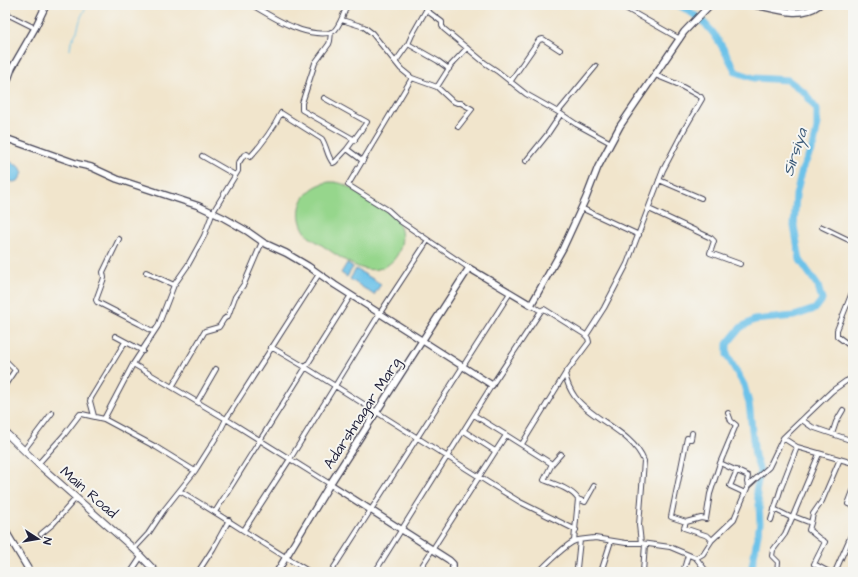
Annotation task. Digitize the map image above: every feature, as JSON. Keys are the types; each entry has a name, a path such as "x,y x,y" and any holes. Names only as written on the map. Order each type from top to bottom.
{"main road":[{"name":"Main Road","path":"5,432 38,464 134,549 156,572"}],"street":[{"path":"5,88 12,68 35,28 46,5"},
{"path":"252,5 296,28 328,34 334,30 342,20 347,5"},
{"path":"396,62 408,44 429,5"},
{"path":"620,5 680,39"},
{"path":"531,305 563,248 598,167 611,142 684,32 710,5"},
{"path":"755,5 790,12 809,11 820,5"},
{"path":"426,10 442,22 444,29 526,94 576,124 611,142"},
{"path":"5,13 35,28"},
{"path":"342,20 364,27 372,33 401,69 412,78 437,87 452,101 462,103 472,109 458,127"},
{"path":"330,32 329,44 315,63 302,103 302,110 355,140"},
{"path":"510,82 539,40 543,39 560,50"},
{"path":"408,44 449,69"},
{"path":"437,87 449,69 467,48"},
{"path":"526,161 547,135 559,113 596,66"},
{"path":"586,336 604,308 624,270 639,235 659,180 678,140 702,99 702,97 677,84 655,75"},
{"path":"412,78 348,185 388,210 400,221 469,268 541,311 544,309 586,336 589,342 565,374 522,444"},
{"path":"104,419 133,364 158,326 174,286 188,265 204,236 214,212 238,171 238,164 244,155 247,154 250,157 265,141 272,132 281,113 322,140 325,144 328,156 333,162 336,162 355,140 367,122 324,98"},
{"path":"5,138 90,167 117,179 168,195 214,212 248,231 262,242 286,253 308,266 492,385"},
{"path":"347,149 363,161"},
{"path":"202,156 235,175"},
{"path":"659,180 701,198"},
{"path":"581,208 639,235"},
{"path":"649,209 711,238 714,241 710,253 740,264"},
{"path":"822,227 853,242"},
{"path":"119,239 103,272 104,278 96,300 97,302 154,332"},
{"path":"244,530 336,386 380,313 428,240"},
{"path":"172,387 205,331 219,327 228,316 235,297 244,284 262,242"},
{"name":"Adarshnagar Marg","path":"277,572 330,484 469,268"},
{"path":"146,272 174,286"},
{"path":"134,549 151,530 164,510 195,472 271,347 319,274"},
{"path":"853,290 851,300 837,330 837,336 853,348"},
{"path":"331,572 462,365 510,293"},
{"path":"215,512 351,295"},
{"path":"375,572 492,385 541,311"},
{"path":"115,336 143,350"},
{"path":"94,416 90,401 91,398 125,342"},
{"path":"271,347 336,386 520,502 576,530"},
{"path":"5,360 15,370 5,385"},
{"path":"133,364 226,419 402,529 449,560 453,564 453,572"},
{"path":"197,402 216,368"},
{"path":"565,374 568,385 576,398 584,406 622,435 641,454 644,460 639,525 643,543 643,572"},
{"path":"696,558 703,554 712,540 734,519 749,485 769,467 783,438 832,391 853,378"},
{"path":"832,434 836,422 843,410"},
{"path":"24,450 52,413"},
{"path":"692,433 691,439 687,438 671,517 686,522 701,518 706,519 710,494 720,463 736,425 731,421 728,413"},
{"path":"38,464 64,435 80,414 104,419 156,447 195,472"},
{"path":"474,415 552,464"},
{"path":"802,420 812,427 852,440"},
{"path":"464,431 495,451"},
{"path":"418,572 506,435"},
{"path":"783,438 798,447 853,463"},
{"path":"771,520 781,488 798,447"},
{"path":"561,454 552,464 544,480 567,490 578,499 585,502 594,486"},
{"path":"777,572 778,562 772,556 773,550 793,517 819,454"},
{"path":"829,572 814,564 825,542 809,530 813,514 822,501 840,459"},
{"path":"720,463 748,476 747,482 749,485"},
{"path":"737,470 730,486 745,493"},
{"path":"853,490 848,501 848,504 853,506"},
{"path":"180,491 310,572"},
{"path":"41,534 53,524 76,498"},
{"path":"574,541 578,499"},
{"path":"774,509 811,523"},
{"path":"198,572 213,550 228,520"},
{"path":"686,522 684,528 708,536 712,540"},
{"path":"5,530 30,572"},
{"path":"835,572 853,532"},
{"path":"539,572 549,561 574,541 594,538 670,547 696,558 707,572"},
{"path":"575,572 577,568 580,540"},
{"path":"601,572 611,541"},
{"path":"683,572 688,555"},
{"path":"131,572 140,557"}],"green space":[{"path":"329,182 348,186 395,217 400,227 402,237 401,247 397,256 391,263 382,268 372,270 361,268 342,259 309,237 303,229 300,220 301,203 311,190 319,185"}],"water":[{"path":"5,159 20,167 23,173 18,181 13,182 5,179"},
{"path":"347,263 353,267 347,277 341,273"},
{"path":"356,269 381,284 374,295 350,279"}],"waterway":[{"path":"70,50 71,42 87,5"},
{"name":"Sirsiya","path":"678,5 698,18 713,33 736,72 754,78 788,80 805,93 817,110 817,128 814,144 802,170 796,195 794,226 800,260 818,286 822,300 815,309 794,316 754,320 740,328 727,344 727,355 744,385 749,403 755,456 760,471 756,491 759,503 760,523 751,572"}]}
